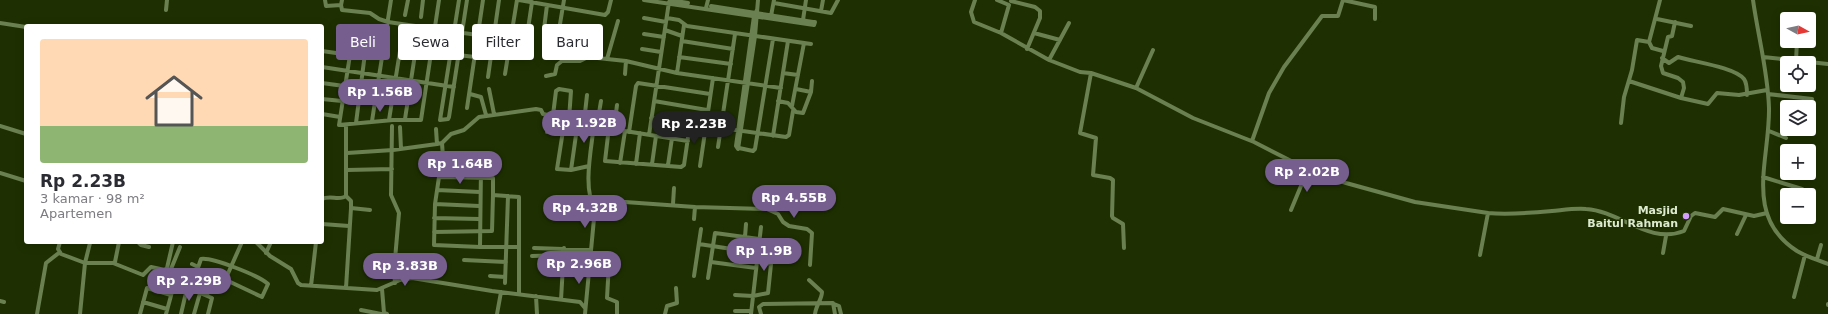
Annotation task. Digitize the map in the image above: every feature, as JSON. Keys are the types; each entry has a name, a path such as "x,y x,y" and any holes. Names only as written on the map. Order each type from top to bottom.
{"street":[{"path":"166,10 167,0"},
{"path":"325,0 326,6 341,2 342,10 370,13 379,19 401,24"},
{"path":"372,121 391,0"},
{"path":"405,15 408,0"},
{"path":"421,17 424,0"},
{"path":"436,24 439,0"},
{"path":"454,24 458,0"},
{"path":"463,24 467,0"},
{"path":"480,24 483,0"},
{"path":"496,24 499,0"},
{"path":"514,24 518,0 605,15 608,12 611,0"},
{"path":"547,5 545,30 558,31 564,0"},
{"path":"644,0 669,1 803,20 815,23 814,25 756,14"},
{"path":"706,7 708,0"},
{"path":"757,0 754,36 739,131 739,148 754,151 773,39"},
{"path":"790,6 791,0"},
{"path":"803,20 806,0"},
{"path":"821,11 823,0"},
{"path":"771,16 774,2 831,13 838,0"},
{"path":"975,0 971,12 974,22 1001,33 1049,60 1080,72 1091,73 1136,88 1193,118 1252,141 1308,169 1346,183 1415,202 1488,213 1518,214 1586,209 1603,213 1652,233 1666,236 1684,231 1691,216 1695,213 1715,217 1723,208 1754,216 1767,213"},
{"path":"997,0 1035,7 1040,11 1040,18 1027,49"},
{"path":"1252,141 1269,93 1284,67 1322,16 1338,16 1343,0 1375,7 1375,19"},
{"path":"1660,0 1649,42 1652,48 1663,51"},
{"path":"1753,0 1768,92 1769,130 1763,177 1763,200 1767,213 1780,237 1805,256 1828,264"},
{"path":"649,135 669,1"},
{"path":"529,24 532,2"},
{"path":"1001,33 1010,2"},
{"path":"644,18 679,20 684,26 811,44"},
{"path":"1656,19 1691,26"},
{"path":"607,59 618,21"},
{"path":"1675,22 1672,36 1668,37 1663,51 1661,66 1663,73 1678,78 1683,82 1684,88 1681,98"},
{"path":"0,23 24,27"},
{"path":"1049,60 1069,23"},
{"path":"677,73 684,26"},
{"path":"665,30 682,36"},
{"path":"1034,33 1060,40"},
{"path":"644,34 664,37"},
{"path":"718,147 735,34"},
{"path":"1621,123 1637,40 1649,42"},
{"path":"682,41 733,49"},
{"path":"773,136 788,41"},
{"path":"792,106 804,43"},
{"path":"642,49 661,52"},
{"path":"1136,88 1153,50"},
{"path":"324,51 349,54 350,56 344,86 339,125 372,121 405,119 421,120 430,60"},
{"path":"546,76 555,74 557,65 562,61 580,60 588,57 626,61 677,73 780,88"},
{"path":"679,57 731,64"},
{"path":"1662,58 1668,63 1678,57 1723,68 1743,78 1746,83 1747,94"},
{"path":"1763,57 1780,59"},
{"path":"356,123 364,60"},
{"path":"389,120 399,60"},
{"path":"405,119 413,60"},
{"path":"449,60 440,120 448,120 457,60"},
{"path":"468,108 475,60"},
{"path":"488,77 491,60"},
{"path":"505,74 507,60"},
{"path":"625,74 626,61"},
{"path":"1816,63 1828,64"},
{"path":"324,67 454,87"},
{"path":"783,73 798,75"},
{"path":"1091,73 1080,133 1096,138 1093,175 1110,178 1113,180 1112,216 1123,224 1124,248"},
{"path":"700,166 707,110 713,78"},
{"path":"778,101 792,106 796,112 804,112 811,92 812,81"},
{"path":"1629,81 1681,98 1708,104 1717,93 1730,95 1768,92 1812,99"},
{"path":"324,83 344,86"},
{"path":"620,163 636,84 656,85 710,94"},
{"path":"489,89 494,114"},
{"path":"547,132 556,91 559,89 571,91 567,118 556,167 559,170 571,170 589,166"},
{"path":"796,89 811,92"},
{"path":"470,94 481,97 486,115"},
{"path":"584,122 587,95"},
{"path":"324,99 342,101"},
{"path":"595,208 589,199 589,166 601,101"},
{"path":"654,101 707,110"},
{"path":"617,105 605,161 683,166 690,124"},
{"path":"347,153 392,150 439,143 451,134 464,130 473,120 486,115 536,109 540,110 543,114 627,131 688,141"},
{"path":"651,118 788,137 793,111"},
{"path":"324,114 340,116"},
{"path":"571,170 578,121"},
{"path":"346,125 346,196 351,201 346,288"},
{"path":"0,126 24,133"},
{"path":"392,126 391,195 399,213 394,271 395,283"},
{"path":"400,127 401,149"},
{"path":"436,129 443,157"},
{"path":"1769,130 1786,138"},
{"path":"636,164 640,133"},
{"path":"652,164 656,136"},
{"path":"668,165 672,138"},
{"path":"480,248 479,219 481,168"},
{"path":"347,170 392,169"},
{"path":"1291,210 1308,169"},
{"path":"0,173 24,179"},
{"path":"434,232 492,231 494,179 480,177 439,177 434,218 434,232 435,245 480,248 506,246 519,247"},
{"path":"1763,177 1799,188"},
{"path":"673,204 674,188"},
{"path":"437,190 480,192"},
{"path":"760,208 762,190"},
{"path":"324,198 343,198 346,196"},
{"path":"493,196 518,196 520,198 519,294"},
{"path":"505,282 508,196"},
{"path":"585,314 597,200 602,199 673,204 695,207 767,209 778,214 783,222 789,226 807,229 812,233 810,265"},
{"path":"435,204 480,206"},
{"path":"694,219 695,207"},
{"path":"351,208 370,210"},
{"path":"1480,255 1488,213"},
{"path":"1737,234 1746,215"},
{"path":"434,218 479,219"},
{"path":"324,224 349,226"},
{"path":"745,237 746,224"},
{"path":"735,310 751,312 761,228"},
{"path":"694,276 701,229"},
{"path":"708,278 716,233 759,239"},
{"path":"1663,253 1666,236"},
{"path":"60,244 60,252"},
{"path":"80,314 90,244"},
{"path":"113,263 115,262 119,244"},
{"path":"140,244 150,247"},
{"path":"60,252 86,263 113,263 143,275 151,267 165,270 167,268 173,244"},
{"path":"224,280 241,244"},
{"path":"258,244 266,253 291,269 298,283 311,286 371,290 382,289 406,279 418,279 501,292 580,302 585,309"},
{"path":"266,253 271,244"},
{"path":"311,286 316,244"},
{"path":"699,244 758,253"},
{"path":"1817,259 1821,245"},
{"path":"180,247 172,270 192,280 198,267 203,258 232,266 267,282 263,296 224,280 196,272"},
{"path":"534,248 591,250"},
{"path":"560,300 565,255 564,248"},
{"path":"37,314 46,263 60,252"},
{"path":"532,256 565,255"},
{"path":"1794,297 1805,256"},
{"path":"464,260 506,262"},
{"path":"735,295 753,296 768,293 771,264 757,261"},
{"path":"711,262 756,268"},
{"path":"590,263 609,263 607,298 617,302 617,314"},
{"path":"192,264 198,267"},
{"path":"490,276 505,277"},
{"path":"207,296 213,277"},
{"path":"143,302 166,312 176,279 188,283 181,314"},
{"path":"809,280 822,292 822,296 817,304 816,314"},
{"path":"160,291 161,282"},
{"path":"140,314 147,288 171,295"},
{"path":"188,288 213,299 208,314"},
{"path":"664,314 667,306 676,304 676,288"},
{"path":"361,310 381,314 386,313 382,289"},
{"path":"497,314 501,292"},
{"path":"194,314 200,293"},
{"path":"536,296 537,314"},
{"path":"761,314 759,306 763,304 834,304 840,307 841,314"},
{"path":"834,304 835,314"}],"place":[{"name":"Masjid Baitul Rahman","path":"1686,216"}]}
